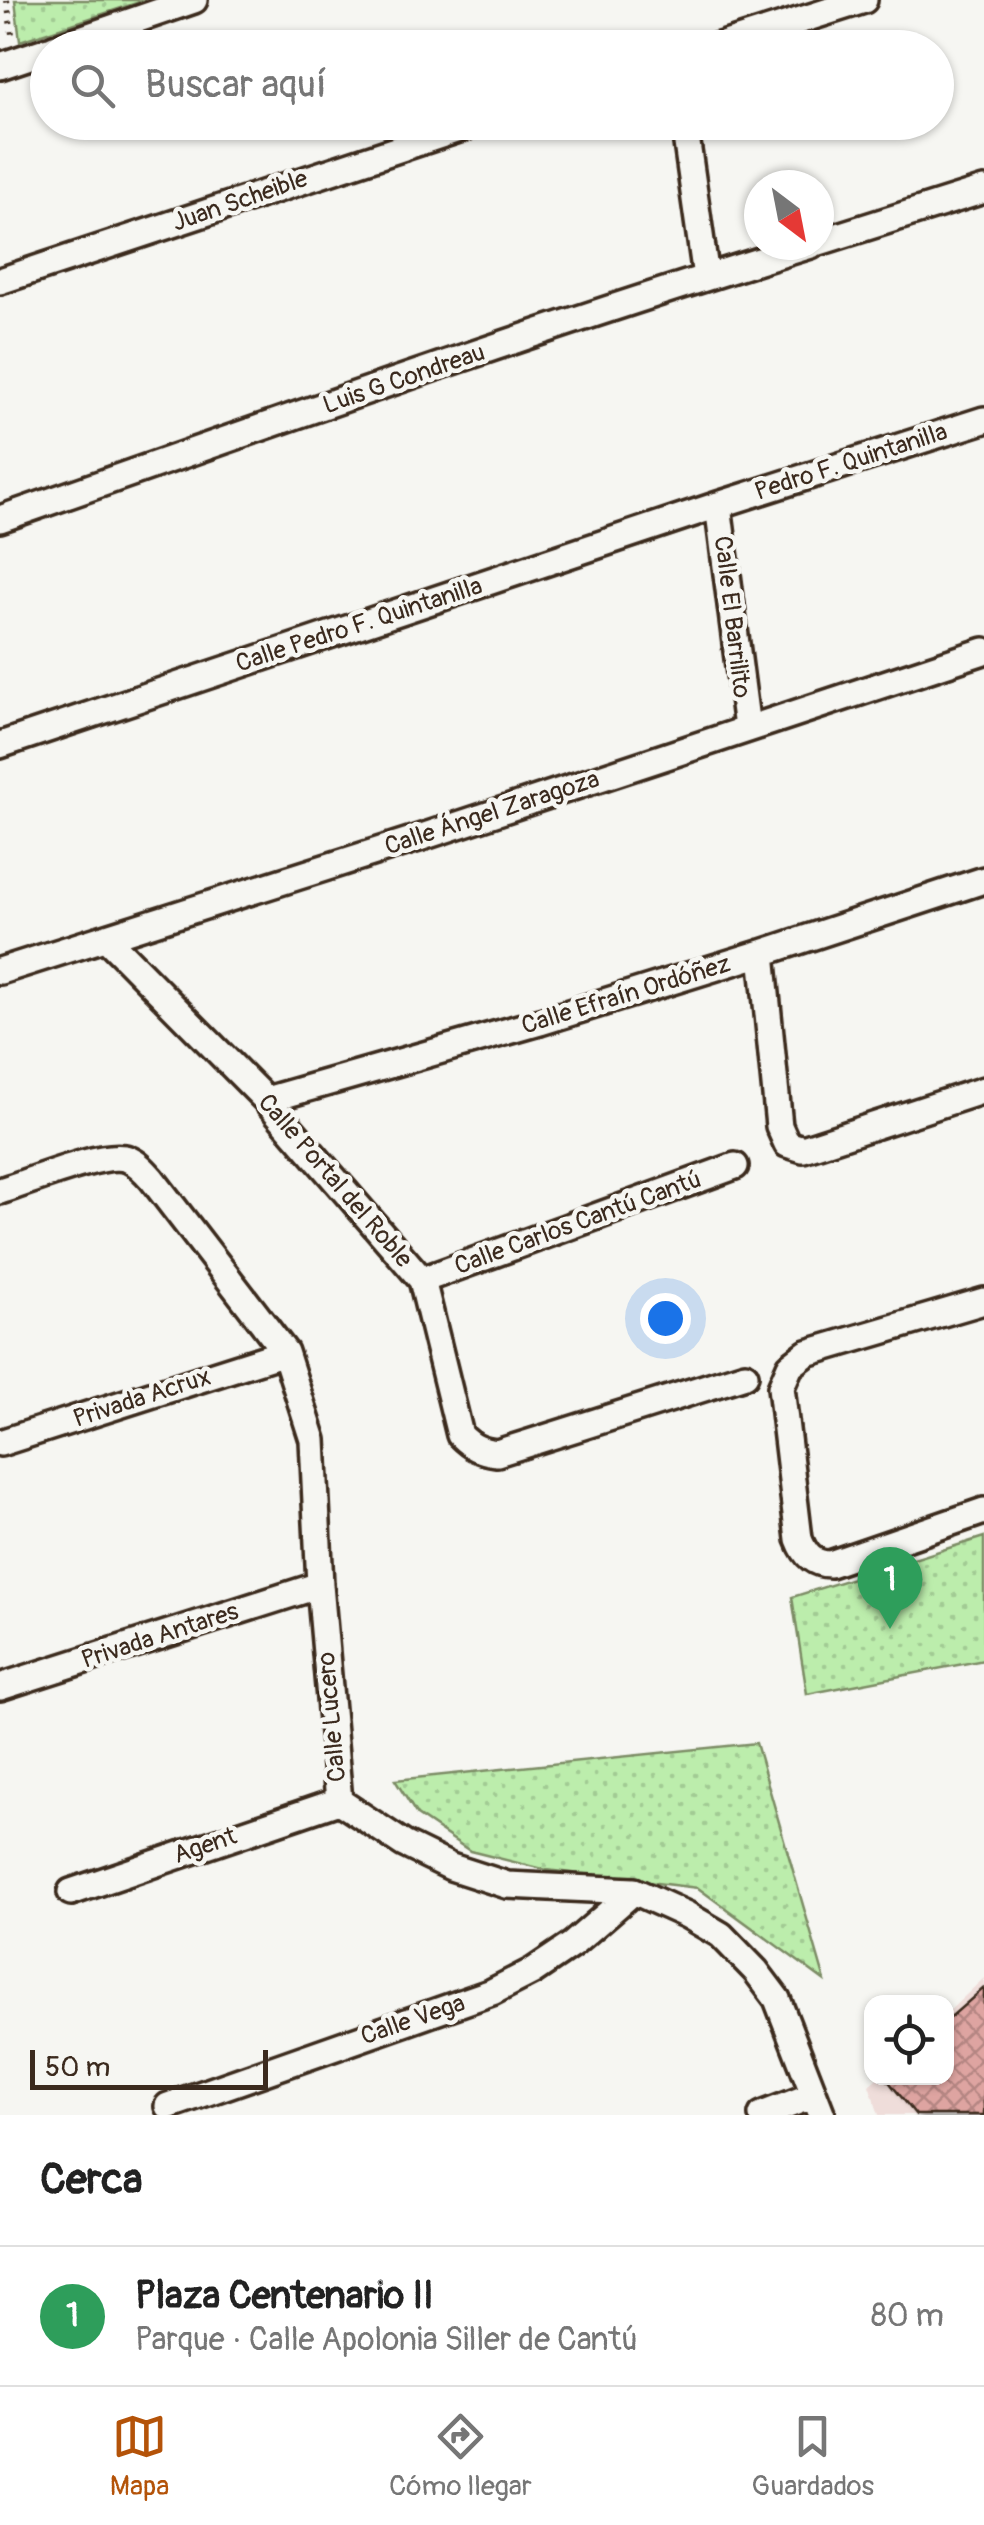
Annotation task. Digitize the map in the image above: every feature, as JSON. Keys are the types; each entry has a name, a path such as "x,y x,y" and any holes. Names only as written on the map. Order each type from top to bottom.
{"street":[{"path":"106,30 194,0"},
{"path":"770,30 864,0"},
{"name":"Juan Scheible","path":"0,282 426,140"},
{"path":"687,140 706,277"},
{"path":"834,237 984,190"},
{"name":"Luis G Condreau","path":"0,519 466,357 761,260"},
{"name":"Pedro F. Quintanilla","path":"718,505 984,420"},
{"name":"Calle El Barrilito","path":"718,505 746,728"},
{"name":"Calle Pedro F. Quintanilla","path":"0,744 718,505"},
{"name":"Calle Ángel Zaragoza","path":"0,972 984,651"},
{"name":"Calle Efraín Ordóñez","path":"266,1100 540,1022 984,880"},
{"name":"Calle Portal del Roble","path":"106,938 266,1100 422,1280 460,1435 470,1446 497,1453 746,1375"},
{"path":"762,953 779,1126 787,1144 803,1149 984,1090"},
{"name":"Calle Lucero","path":"0,1191 93,1161 126,1158 152,1179 285,1352 313,1440 320,1585 339,1802 404,1844 451,1867 507,1884 634,1891 721,1935 777,1999 818,2105"},
{"name":"Calle Carlos Cantú Cantú","path":"422,1280 735,1166"},
{"path":"984,1301 807,1353 785,1374 781,1386 799,1539 811,1559 830,1564 984,1511"},
{"name":"Privada Acrux","path":"0,1443 285,1352"},
{"name":"Privada Antares","path":"0,1687 320,1585"},
{"name":"Agent","path":"71,1892 339,1802"},
{"name":"Calle Vega","path":"168,2106 492,1992 574,1944 634,1891"},
{"path":"762,2115 818,2105"}],"path":[{"path":"7,0 7,56"}],"shaded area":[{"path":"984,1978 984,2115 879,2115 869,2085 954,2085 954,2006"}],"green space":[{"path":"15,0 146,0 54,30 30,30 30,38 20,41"},
{"path":"984,1537 984,1660 807,1694 792,1597"},
{"path":"756,1743 825,1981 698,1888 546,1870 470,1851 417,1815 395,1780"}],"building":[{"path":"984,1988 984,2115 916,2115 892,2085 954,2085 954,2014"}],"place":[{"name":"Plaza Centenario II","path":"890,1629"}]}
